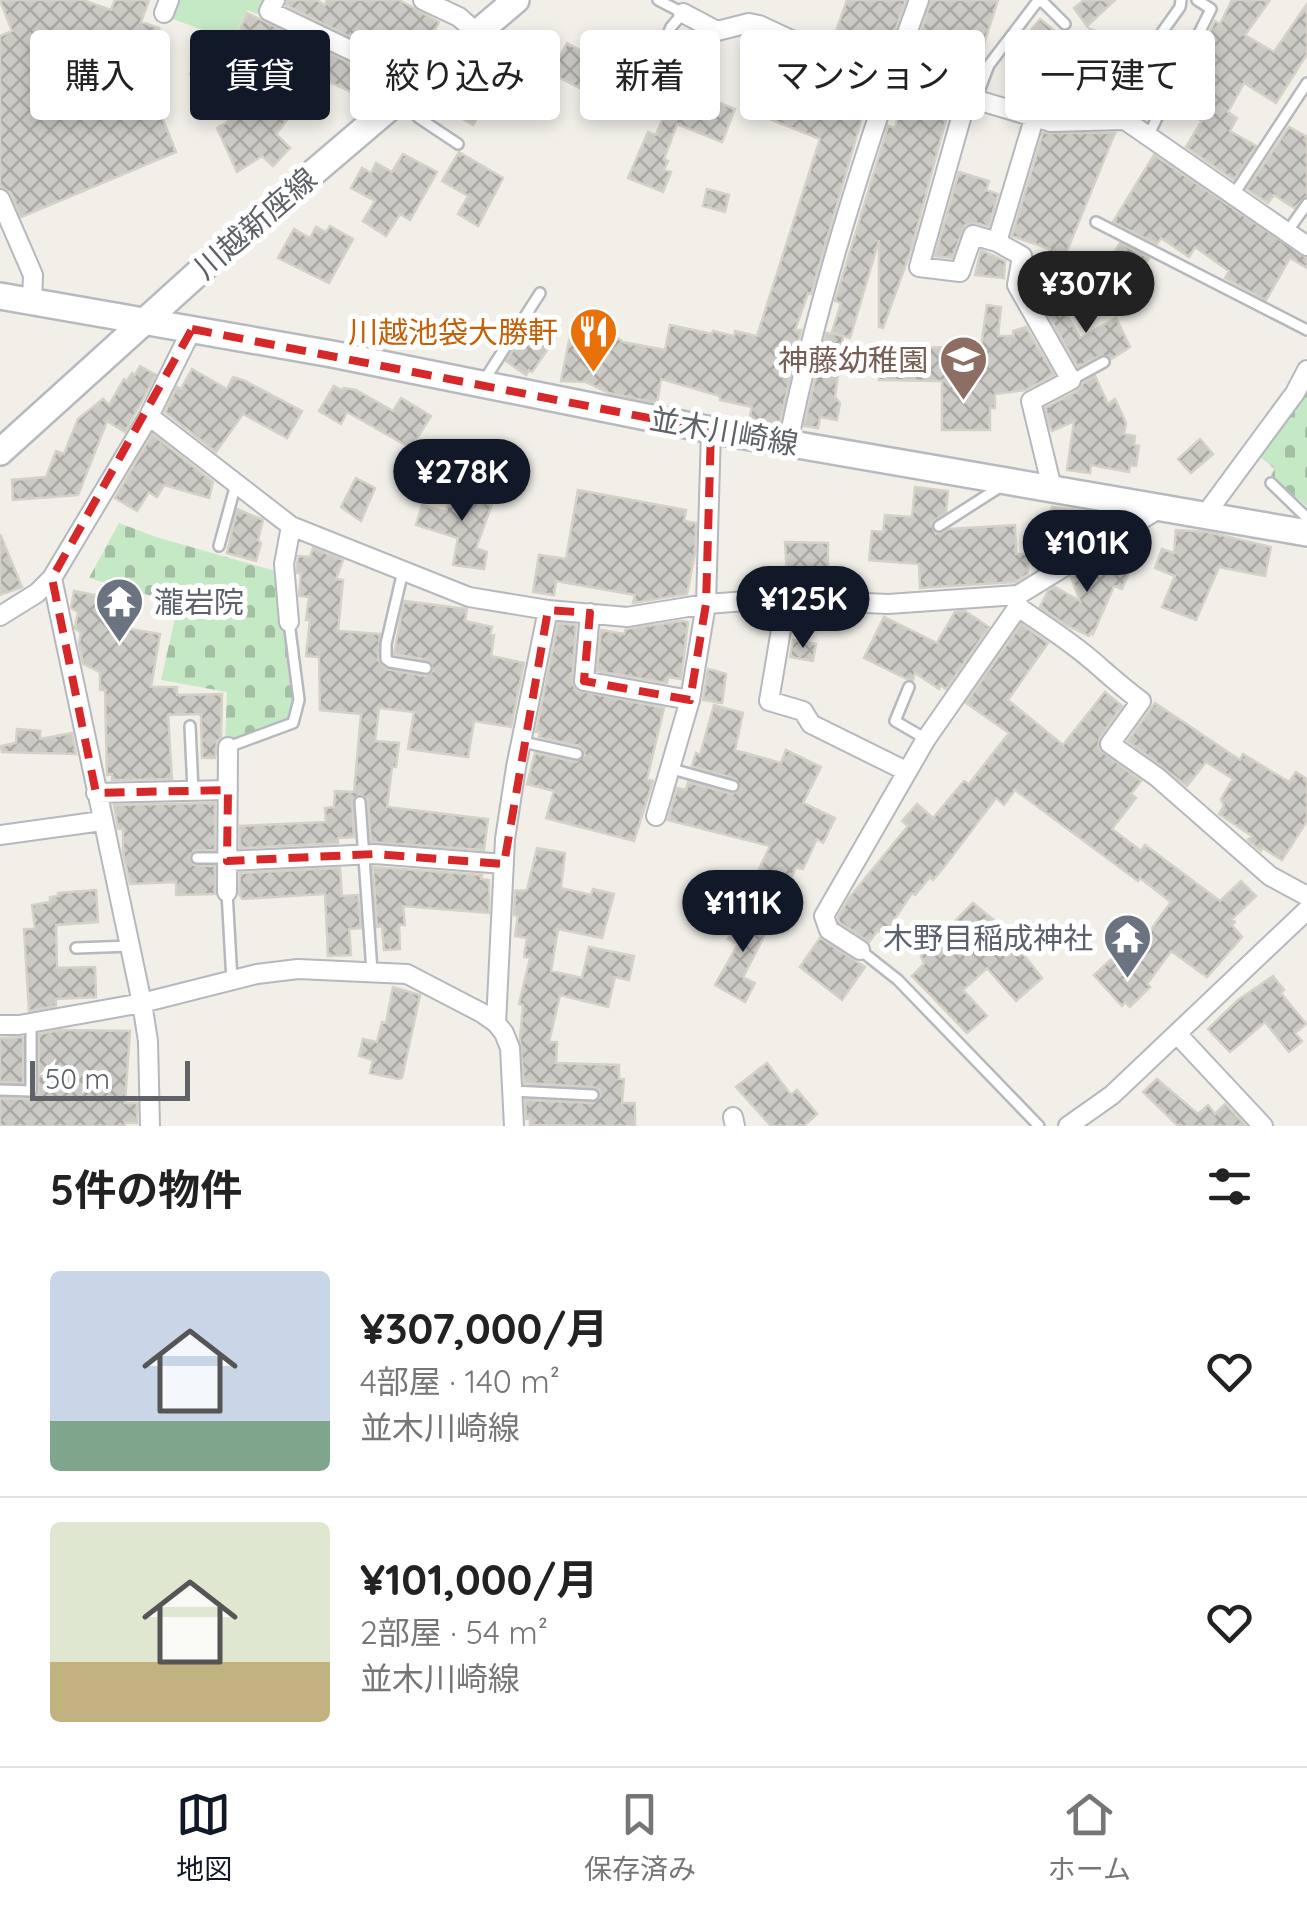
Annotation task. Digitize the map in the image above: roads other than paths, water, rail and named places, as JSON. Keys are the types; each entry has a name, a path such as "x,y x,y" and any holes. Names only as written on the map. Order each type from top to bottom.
{"main road":[{"name":"川越新座線","path":"481,30 516,0"},
{"name":"川越新座線","path":"0,452 143,322 377,120"},
{"name":"並木川崎線","path":"0,296 332,354 710,430 1307,533"}],"street":[{"path":"275,0 269,11 350,50"},
{"path":"423,0 459,17 474,30"},
{"path":"908,30 919,0"},
{"path":"683,12 717,31 749,24 769,30"},
{"path":"788,443 807,348 877,120"},
{"path":"965,120 919,266 960,272 972,236 997,242 1022,256 1017,285 1071,380 1031,401 1052,488"},
{"path":"997,242 1034,120"},
{"path":"1040,120 1124,120 1307,246"},
{"path":"0,199 32,274 32,301"},
{"path":"0,616 38,594 52,578 148,416 192,329"},
{"path":"1204,514 1295,393 1307,370"},
{"path":"148,416 292,526 469,597 627,617 706,604 786,600 888,604 1018,601 1141,701 1110,744 1157,777 1270,876 1307,896"},
{"path":"656,816 690,700 706,604 710,430"},
{"path":"860,950 829,930 824,916 906,771 1018,601 1160,508"},
{"path":"290,622 284,564 292,526"},
{"path":"52,578 142,1003 148,1041 150,1126"},
{"path":"786,600 770,701 803,711 812,724 906,771"},
{"path":"496,1022 504,864 516,768 548,610"},
{"path":"590,613 584,681 690,700"},
{"path":"227,892 228,747"},
{"path":"96,793 228,790"},
{"path":"0,834 102,821"},
{"path":"227,859 363,855 504,864"},
{"path":"1068,1126 1112,1095 1307,910"},
{"path":"0,1025 142,1003 298,968 407,974 496,1022 508,1042 514,1126"},
{"path":"1177,1034 1262,1126"}],"lane":[{"path":"658,0 683,12 670,30"},
{"path":"1164,30 1180,7 1180,0"},
{"path":"1149,134 1211,9 1198,0"},
{"path":"985,71 1037,2 1043,2 1065,24"},
{"path":"1234,194 1307,84"},
{"path":"422,120 458,144"},
{"path":"1287,232 1307,204"},
{"path":"1096,222 1307,330"},
{"path":"481,386 540,293"},
{"path":"1071,380 1104,362"},
{"path":"938,526 1009,481"},
{"path":"1271,483 1307,518"},
{"path":"219,546 236,484"},
{"path":"403,570 386,658 426,668"},
{"path":"228,747 293,722 299,700 290,622"},
{"path":"908,687 895,721 926,739"},
{"path":"190,726 192,791"},
{"path":"522,742 577,754"},
{"path":"672,769 733,786"},
{"path":"360,802 372,971"},
{"path":"197,858 227,859"},
{"path":"227,892 232,980"},
{"path":"76,948 131,946"},
{"path":"860,950 898,980 1038,1126"},
{"path":"0,1090 31,1091 31,1022"},
{"path":"512,1091 593,1095"}],"place":[{"name":"川越池袋大勝軒","path":"593,374"},
{"name":"神藤幼稚園","path":"963,402"},
{"name":"瀧岩院","path":"119,644"},
{"name":"木野目稲成神社","path":"1128,980"}]}
